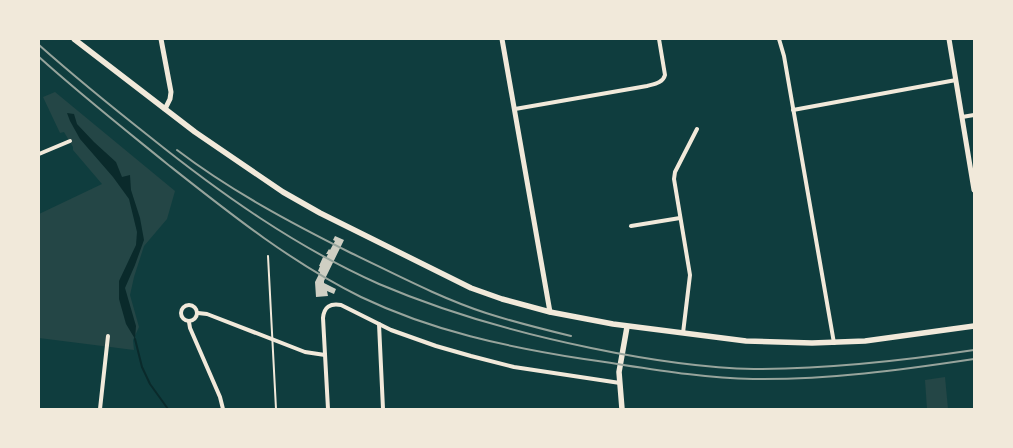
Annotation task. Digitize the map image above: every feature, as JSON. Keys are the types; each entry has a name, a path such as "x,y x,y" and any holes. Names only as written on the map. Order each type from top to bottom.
{"main road":[{"path":"74,39 195,132 264,180 320,213 486,294 550,312 627,327 746,340 834,343 865,341 974,326"},
{"path":"622,409 619,372 627,327"}],"street":[{"path":"161,39 171,92 165,109"},
{"path":"502,39 550,312"},
{"path":"515,109 647,86 662,81 665,75 659,39"},
{"path":"779,39 784,56 834,343"},
{"path":"949,39 974,190"},
{"path":"793,110 956,80"},
{"path":"962,117 974,115"},
{"path":"683,333 690,274 674,176 697,129"},
{"path":"39,154 70,141"},
{"path":"631,226 680,218"},
{"path":"189,322 184,320 181,315 184,307 188,304 194,306 198,313"},
{"path":"328,409 324,313 326,307 333,304 345,307 379,324 436,346 495,363 620,383"},
{"path":"198,313 208,314 305,352 325,355"},
{"path":"189,322 194,320 198,313"},
{"path":"189,322 223,409"},
{"path":"379,324 383,409"},
{"path":"100,409 108,336"}],"lane":[{"path":"268,256 276,409"}],"shaded area":[{"path":"55,92 175,191 167,219 144,246 134,277 130,295 139,327 133,340 134,350 39,338 39,214 102,184 73,150 64,132 60,133 43,97"},
{"path":"67,113 74,114 77,124 116,162 122,177 130,175 131,190 140,218 144,240 125,288 136,326 135,339 126,324 119,299 119,281 136,245 137,232 129,199 113,177 80,139"},
{"path":"945,377 948,409 927,409 925,380"}],"building":[{"path":"335,236 344,240 324,283 336,289 334,294 327,291 328,296 316,297 315,282 320,272 318,271 319,266 323,257 326,258 328,254 326,254 335,241 333,240"}],"waterway":[{"path":"135,339 142,367 150,384 168,409"}],"railway":[{"path":"39,45 94,92 177,158 260,218 318,253 379,284 457,313 510,329 591,348 651,359 713,367 782,369 837,366 919,358 974,350"},
{"path":"39,57 166,163 236,218 284,252 361,297 388,309 442,328 498,343 555,354 711,377 753,379 809,378 892,370 974,359"},
{"path":"177,150 240,193 284,218 418,285 486,313 571,336"}]}
